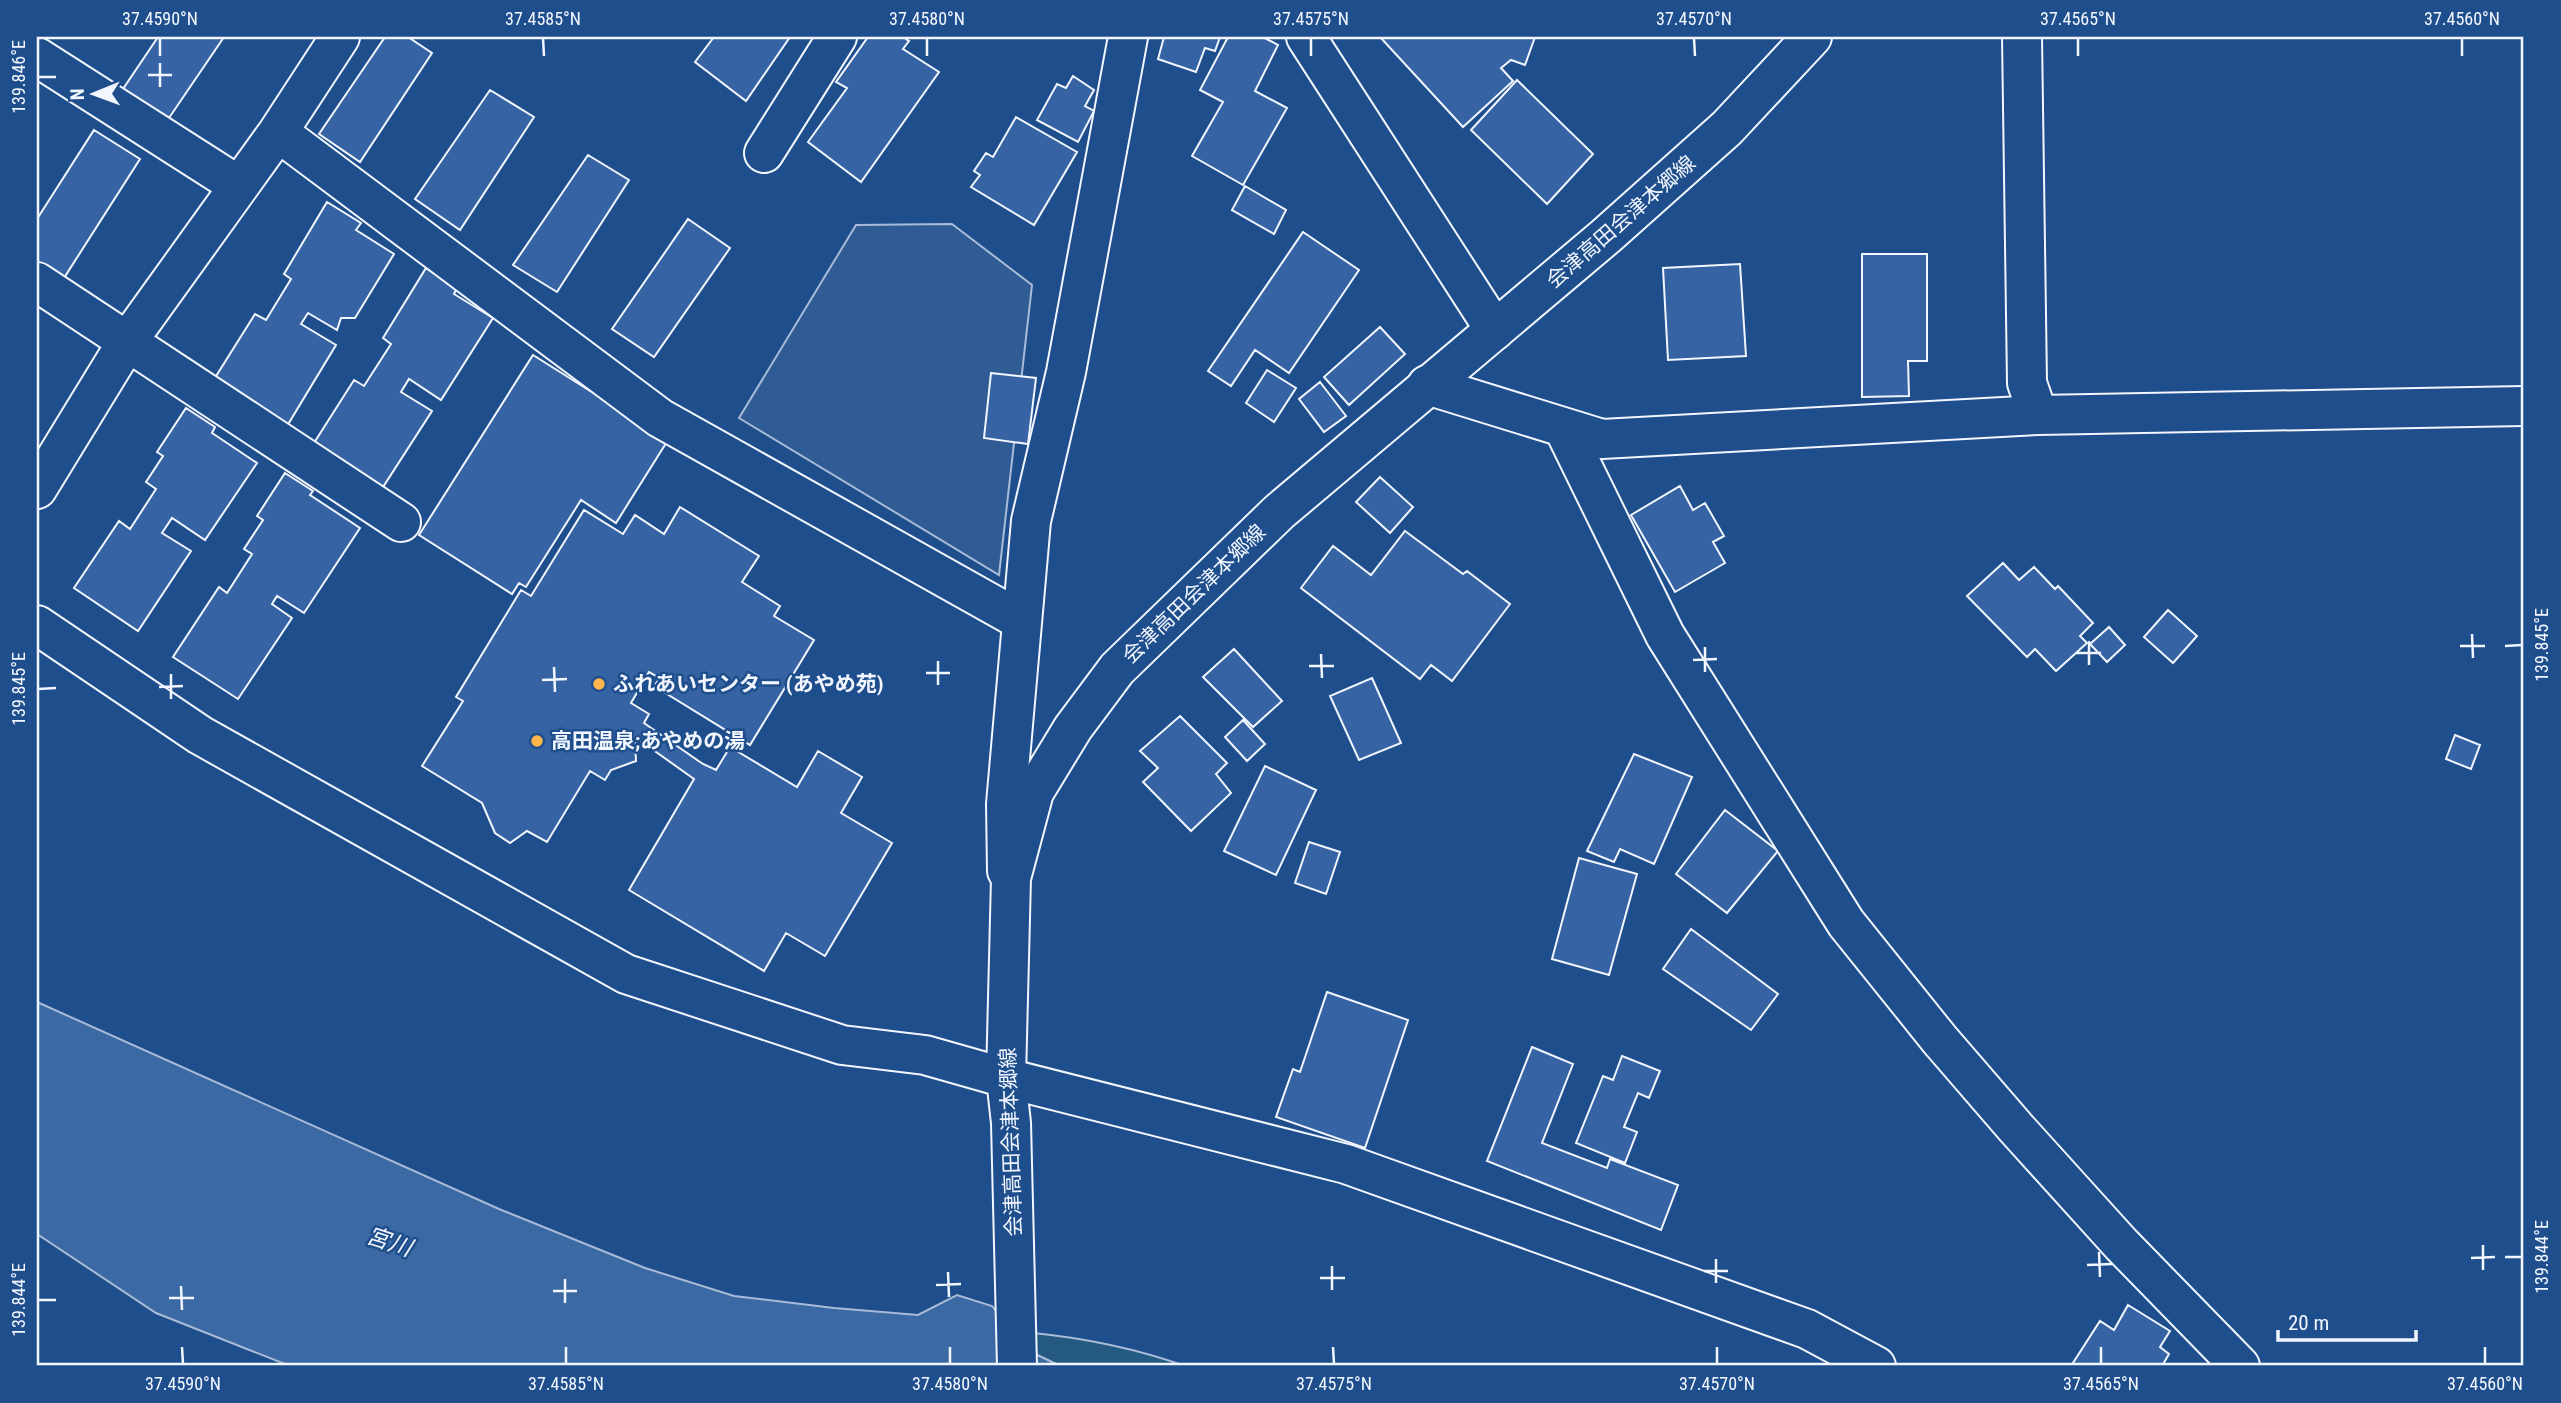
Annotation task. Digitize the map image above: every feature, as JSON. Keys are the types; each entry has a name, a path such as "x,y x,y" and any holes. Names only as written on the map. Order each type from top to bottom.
{"street":[{"path":"37,489 127,342 278,132 340,37"},
{"path":"764,153 837,37"},
{"path":"1009,1006 1006,804 1031,521 1066,372 1128,37"},
{"path":"1306,37 1494,330"},
{"name":"会津高田会津本郷線","path":"1017,1366 1011,1123 1006,1078 1011,878 1034,792 1073,728 1117,668 1279,512 1427,385 1470,353 1727,128 1812,37"},
{"path":"2022,37 2027,383 2038,415"},
{"path":"37,57 239,186"},
{"path":"278,132 660,418 1021,621"},
{"path":"37,282 401,522"},
{"path":"1427,385 1602,439 2038,415 2524,406"},
{"path":"1563,427 1665,635 1846,923 1940,1040 2016,1128 2120,1244 2240,1366"},
{"path":"37,625 200,735 626,974 842,1045 925,1055 1346,1164 1807,1329 1876,1366"}],"shaded area":[{"path":"952,224 1032,285 999,575 739,418 856,225"},
{"path":"1033,1333 1110,1345 1185,1366 1060,1366 1033,1353"}],"water":[{"name":"宮川","path":"37,1002 499,1209 645,1268 734,1296 834,1308 918,1315 957,1295 992,1306 1033,1353 1060,1366 290,1366 156,1313 37,1234"}],"building":[{"path":"158,37 224,37 169,118 123,89"},
{"path":"385,37 408,37 432,53 360,162 319,134"},
{"path":"714,37 790,37 746,101 695,62"},
{"path":"868,37 903,37 909,41 903,49 939,72 861,182 808,142 847,88 836,82"},
{"path":"1164,37 1220,37 1215,51 1205,48 1196,72 1158,59"},
{"path":"1228,37 1263,37 1278,45 1255,91 1287,108 1243,185 1192,156 1223,102 1200,90"},
{"path":"1380,37 1535,37 1525,65 1511,60 1501,68 1513,81 1463,127"},
{"path":"1073,76 1094,90 1085,106 1094,111 1078,142 1037,120 1057,84 1066,88"},
{"path":"1517,80 1593,154 1547,204 1471,130"},
{"path":"490,90 534,117 460,230 415,199"},
{"path":"1016,117 1077,152 1034,225 971,187 980,175 974,171 986,153 993,157"},
{"path":"94,130 140,159 64,278 37,261 37,219"},
{"path":"588,155 629,180 557,292 513,265"},
{"path":"1245,186 1286,210 1274,234 1232,210"},
{"path":"327,202 361,223 356,230 394,254 355,318 341,318 337,330 308,313 301,324 336,345 287,426 213,381 255,314 266,320 291,279 284,274"},
{"path":"688,219 730,248 654,357 612,329"},
{"path":"1303,232 1359,270 1289,373 1255,350 1231,386 1208,371"},
{"path":"1862,254 1927,254 1927,361 1908,361 1909,396 1862,397"},
{"path":"1740,264 1746,356 1668,360 1663,268"},
{"path":"426,268 457,288 454,294 493,318 441,400 409,379 401,392 432,411 383,487 314,443 354,380 364,386 391,344 383,338"},
{"path":"1380,327 1405,354 1349,405 1324,377"},
{"path":"533,355 668,440 616,523 581,500 526,587 519,583 512,594 419,535"},
{"path":"1267,370 1296,388 1274,422 1246,403"},
{"path":"991,373 1036,378 1028,444 984,438"},
{"path":"1320,382 1346,416 1324,432 1299,399"},
{"path":"186,408 215,427 212,433 257,463 205,540 172,518 162,533 191,551 138,631 74,588 119,521 130,529 156,489 146,482 163,456 157,452"},
{"path":"285,473 313,491 310,495 360,528 304,613 277,596 272,604 292,618 238,699 173,657 219,587 227,593 252,554 244,549 263,520 257,516"},
{"path":"1380,477 1413,507 1390,533 1356,502"},
{"path":"1680,486 1693,510 1705,503 1724,536 1713,542 1725,563 1675,592 1631,515"},
{"name":"高田温泉;あやめの湯","path":"680,507 759,556 742,582 780,606 774,616 814,640 750,745 654,686 660,678 649,672 631,703 649,714 644,723 716,770 730,747 797,787 818,751 862,777 841,813 892,843 825,956 786,933 764,971 629,890 694,779 635,737 636,761 611,770 605,780 590,771 547,842 527,831 510,843 495,833 482,803 422,766 463,701 456,697 521,590 531,596 584,510 623,534 635,515 664,534"},
{"path":"1405,531 1463,574 1467,571 1510,604 1452,681 1431,665 1420,679 1301,588 1333,546 1371,575"},
{"path":"2003,563 2019,580 2034,567 2055,589 2058,586 2093,623 2080,636 2087,643 2056,671 2035,649 2027,657 1967,596"},
{"path":"2168,610 2197,636 2173,663 2144,637"},
{"path":"2109,627 2125,645 2107,662 2090,644"},
{"path":"1234,649 1282,701 1253,727 1203,677"},
{"path":"1372,678 1401,743 1359,760 1330,696"},
{"path":"1180,716 1227,763 1216,774 1231,793 1191,831 1143,782 1158,768 1140,751"},
{"path":"1243,720 1265,744 1247,761 1225,737"},
{"path":"2455,735 2480,745 2471,769 2446,759"},
{"path":"1634,754 1692,777 1654,864 1620,849 1614,862 1587,851"},
{"path":"1265,766 1316,790 1276,875 1224,851"},
{"path":"1725,810 1778,851 1727,913 1676,874"},
{"path":"1309,842 1340,852 1326,894 1295,883"},
{"path":"1579,858 1637,874 1609,975 1552,959"},
{"path":"1691,929 1778,994 1751,1030 1663,969"},
{"path":"1327,992 1408,1020 1365,1148 1276,1117 1293,1069 1300,1072"},
{"path":"1532,1047 1573,1064 1542,1143 1607,1168 1610,1159 1678,1185 1661,1230 1487,1161"},
{"path":"1622,1056 1660,1071 1649,1098 1638,1093 1624,1127 1637,1132 1625,1163 1576,1143 1603,1076 1613,1080"},
{"path":"2128,1305 2170,1331 2160,1347 2169,1354 2162,1366 2071,1366 2100,1321 2114,1330"}],"place":[{"name":"ふれあいセンター (あやめ苑)","path":"599,684"},
{"name":"高田温泉;あやめの湯","path":"537,741"}]}
